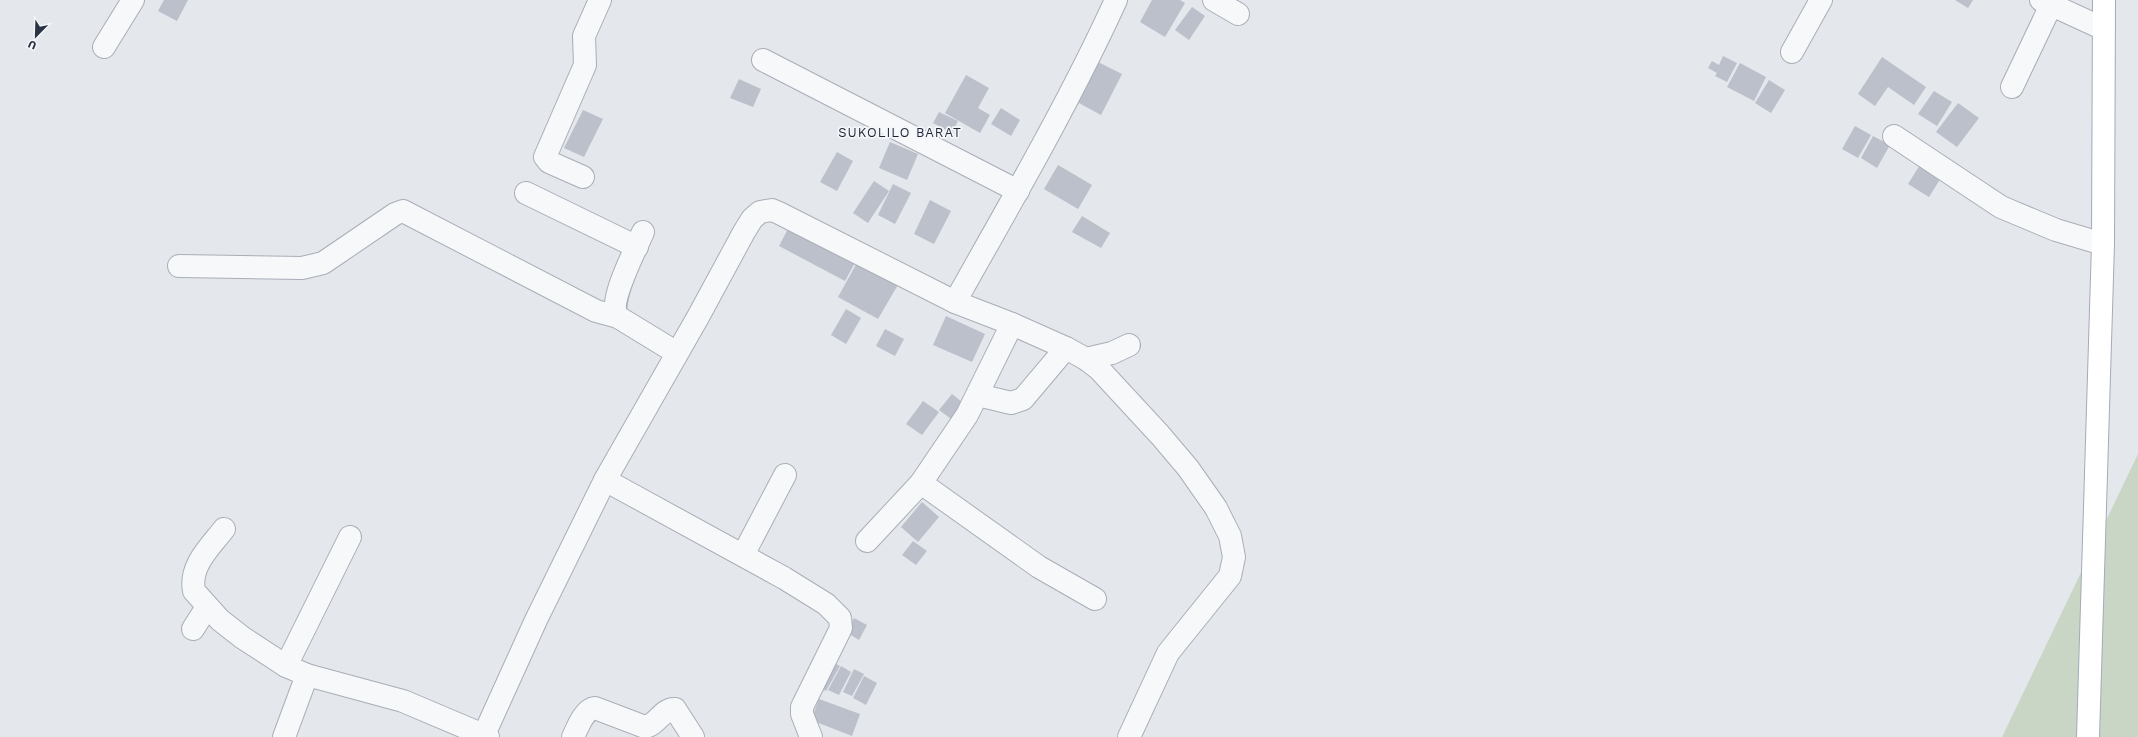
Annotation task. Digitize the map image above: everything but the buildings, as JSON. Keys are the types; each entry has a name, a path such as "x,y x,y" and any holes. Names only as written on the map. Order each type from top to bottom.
{"main road":[{"path":"2088,737 2103,244 2104,0"}],"street":[{"path":"104,47 133,0"},
{"path":"583,177 549,162 545,158 585,65 584,36 600,0"},
{"path":"955,302 1018,191 1095,47 1116,0"},
{"path":"1214,0 1238,14"},
{"path":"1792,52 1821,0"},
{"path":"2012,87 2046,2 2104,29"},
{"path":"763,60 1018,191"},
{"path":"1894,136 2001,207 2056,230 2103,244"},
{"path":"526,193 640,240 618,290 615,311 618,318"},
{"path":"224,529 200,559 193,577 194,592 228,627 286,666 307,675 376,692 403,701 485,736 536,620 605,480 744,232 752,219 766,210 779,213 955,302 1012,324 1066,348 1086,359 1124,395 1188,468 1216,508 1230,536 1234,556 1232,570 1228,581 1176,640 1168,653 1129,737"},
{"path":"179,266 302,268 314,266 323,263 398,211 403,211 596,311 618,318 677,353"},
{"path":"867,542 921,483 978,395 1012,324"},
{"path":"1086,359 1112,353 1129,345"},
{"path":"978,395 1011,403 1023,399 1066,348"},
{"path":"743,555 785,475"},
{"path":"605,480 743,555 826,604 840,618 841,628 802,707 802,714 811,737"},
{"path":"921,483 1039,567 1095,598"},
{"path":"286,666 350,537"},
{"path":"193,628 207,607"},
{"path":"284,737 307,675"},
{"path":"572,737 585,715 590,709 594,708 645,727 654,723 668,710 675,709 693,737"}],"green space":[{"path":"2138,454 2138,737 2002,737"}],"district":[{"name":"SUKOLILO BARAT","path":"900,132"}]}
